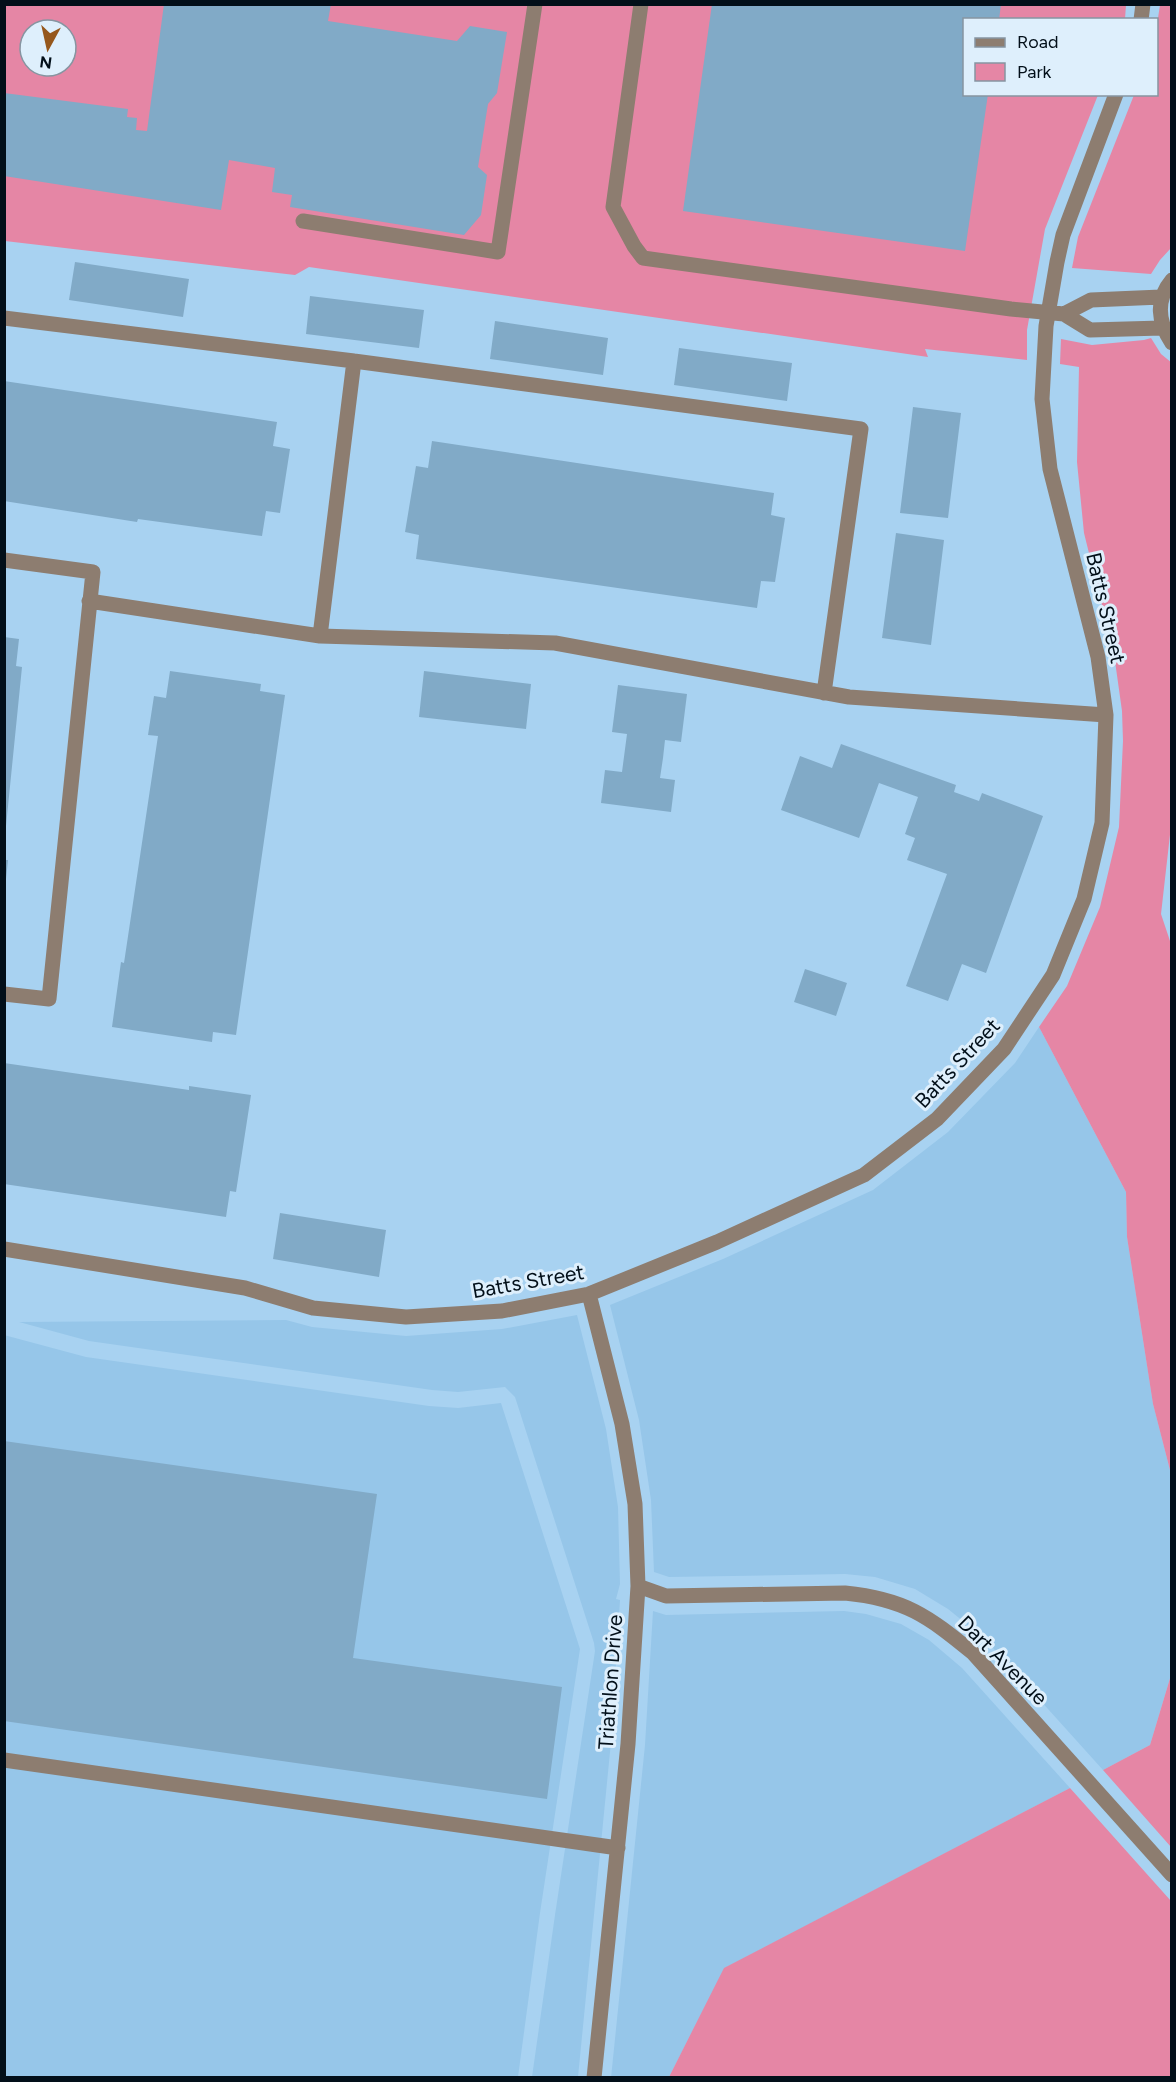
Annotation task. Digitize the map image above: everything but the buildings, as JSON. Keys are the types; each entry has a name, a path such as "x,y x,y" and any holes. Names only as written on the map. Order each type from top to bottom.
{"street":[{"path":"303,221 498,252 535,4"},
{"path":"641,4 613,207 634,246 644,258 1064,314 1090,330 1162,328"},
{"name":"Batts Street","path":"4,1249 244,1288 313,1308 406,1317 502,1311 589,1294 717,1242 864,1175 937,1119 1004,1049 1053,975 1084,899 1102,823 1106,715 1098,657 1050,469 1042,399 1047,313 1063,235 1115,96"},
{"path":"1172,280 1161,297 1160,313 1162,328 1172,343"},
{"path":"1064,314 1091,300 1161,297"},
{"path":"4,318 354,361 861,429 824,693"},
{"path":"320,636 354,361"},
{"path":"4,560 93,572 49,999 4,994"},
{"path":"89,601 320,636 555,643 849,697 1106,715"},
{"name":"Triathlon Drive","path":"589,1294 622,1424 634,1504 638,1586 628,1744 594,2078"},
{"name":"Dart Avenue","path":"638,1586 666,1596 845,1593 870,1595 907,1606 938,1624 973,1653 1172,1875"},
{"path":"4,1760 618,1848"}],"shaded area":[{"path":"1039,1027 1126,1192 1127,1237 1153,1404 1171,1474 1171,1675 1150,1745 1103,1770 985,1639 948,1609 915,1589 875,1577 845,1574 669,1577 654,1572 651,1500 639,1420 610,1305 723,1259 873,1190 948,1132 1015,1063"},
{"path":"577,1315 606,1429 618,1507 620,1584 616,1599 620,1600 611,1742 578,2077 532,2077 595,1651 515,1397 505,1387 458,1392 432,1390 89,1341 19,1322 286,1320 312,1327 406,1336 502,1329"},
{"path":"4,1335 86,1357 429,1406 458,1408 501,1403 580,1649 518,2077 5,2077"},
{"path":"653,1611 666,1615 844,1611 866,1614 901,1624 929,1640 962,1668 1070,1788 725,1968 669,2077 611,2078 645,1745"}],"green space":[{"path":"5,5 1126,5 1125,18 963,18 963,96 1098,96 1045,229 1027,330 1027,360 925,349 928,357 309,267 295,275 5,241"},
{"path":"1160,5 1172,5 1171,248 1151,274 1072,268 1078,237 1134,96 1158,96"},
{"path":"1151,338 1161,354 1172,363 1172,817 1161,914 1172,947 1171,1474 1153,1404 1127,1237 1126,1192 1039,1027 1067,986 1100,907 1119,827 1123,741 1122,711 1114,654 1084,533 1077,462 1079,367 1060,364 1061,339 1092,345"},
{"path":"1171,1675 1172,1847 1103,1770 1150,1745"},
{"path":"1070,1788 1171,1901 1171,2077 669,2077 724,1968"}]}
